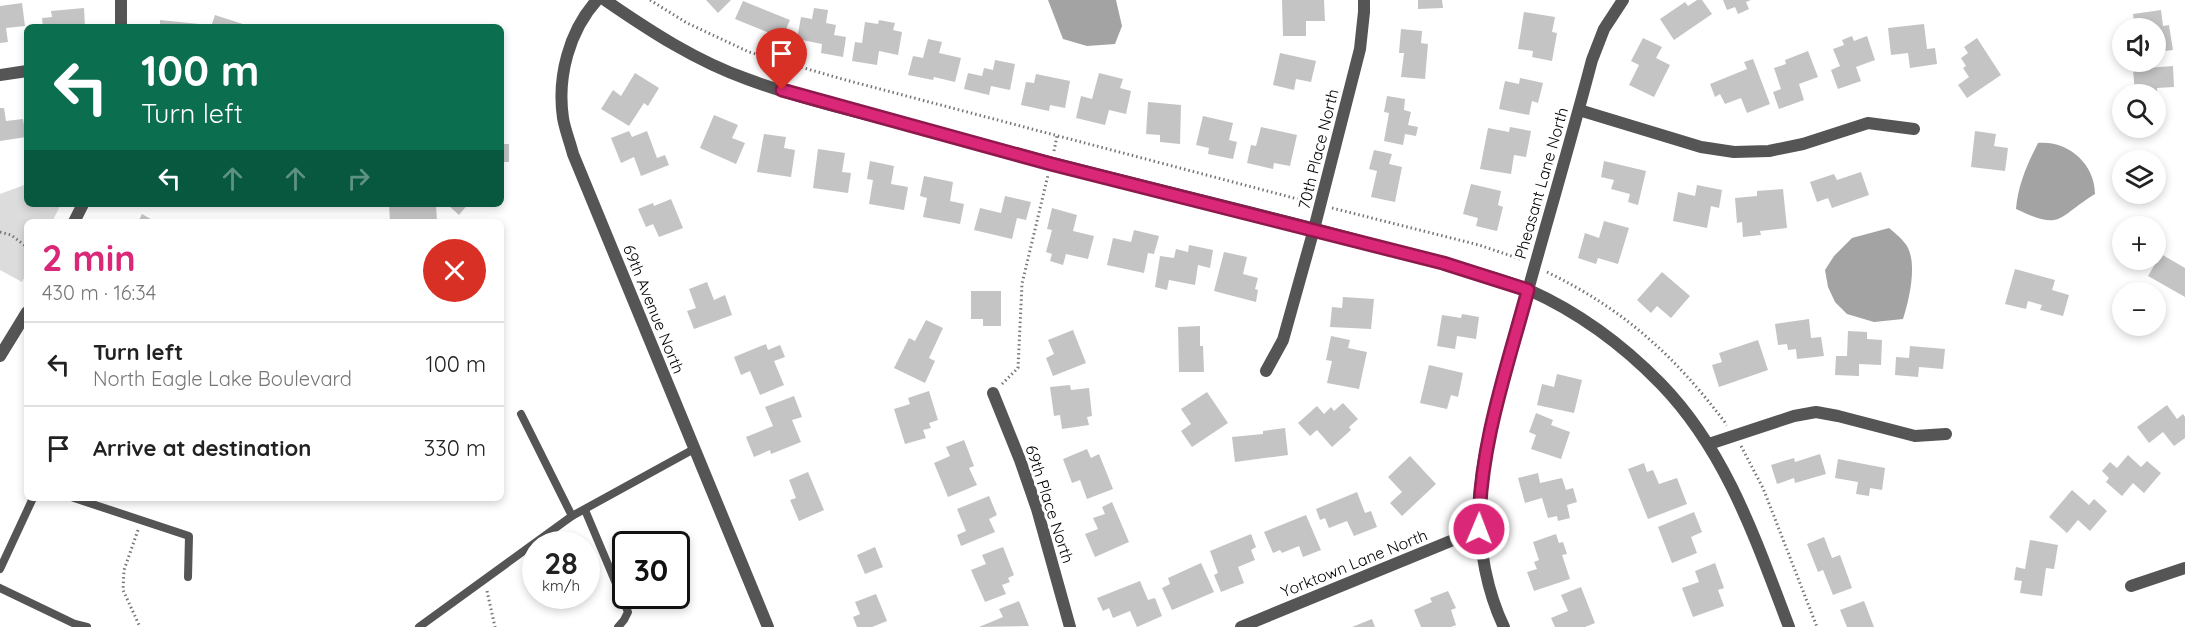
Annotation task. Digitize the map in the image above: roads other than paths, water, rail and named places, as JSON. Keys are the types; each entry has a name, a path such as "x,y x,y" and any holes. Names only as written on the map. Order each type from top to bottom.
{"street":[{"path":"121,0 121,24"},
{"name":"69th Avenue North","path":"597,0 578,27 567,53 562,83 563,118 573,154 768,627"},
{"path":"605,0 646,28 696,56 747,79 1051,164 1465,269 1528,290 1587,323 1623,349 1662,385 1708,444 1726,473 1748,522 1790,627"},
{"name":"70th Place North","path":"1266,371 1283,340 1321,205 1360,49 1364,0"},
{"name":"Pheasant Lane North","path":"1504,627 1485,571 1479,529 1484,457 1592,60 1604,29 1623,0"},
{"path":"0,75 24,71"},
{"path":"1579,110 1701,147 1734,152 1769,151 1803,144 1868,123 1914,129"},
{"path":"0,356 24,317"},
{"name":"69th Place North","path":"993,393 1037,509 1070,627"},
{"path":"1708,444 1794,416 1816,412 1915,436 1946,434"},
{"name":"Yorktown Lane North","path":"1241,627 1479,529"},
{"path":"2131,586 2185,568"}],"lane":[{"path":"520,414 572,516"},
{"path":"419,627 572,516 694,449"},
{"path":"0,569 32,501"},
{"path":"83,501 189,536 188,577"},
{"path":"585,510 628,612 618,627"},
{"path":"0,588 75,624 87,627"}]}
